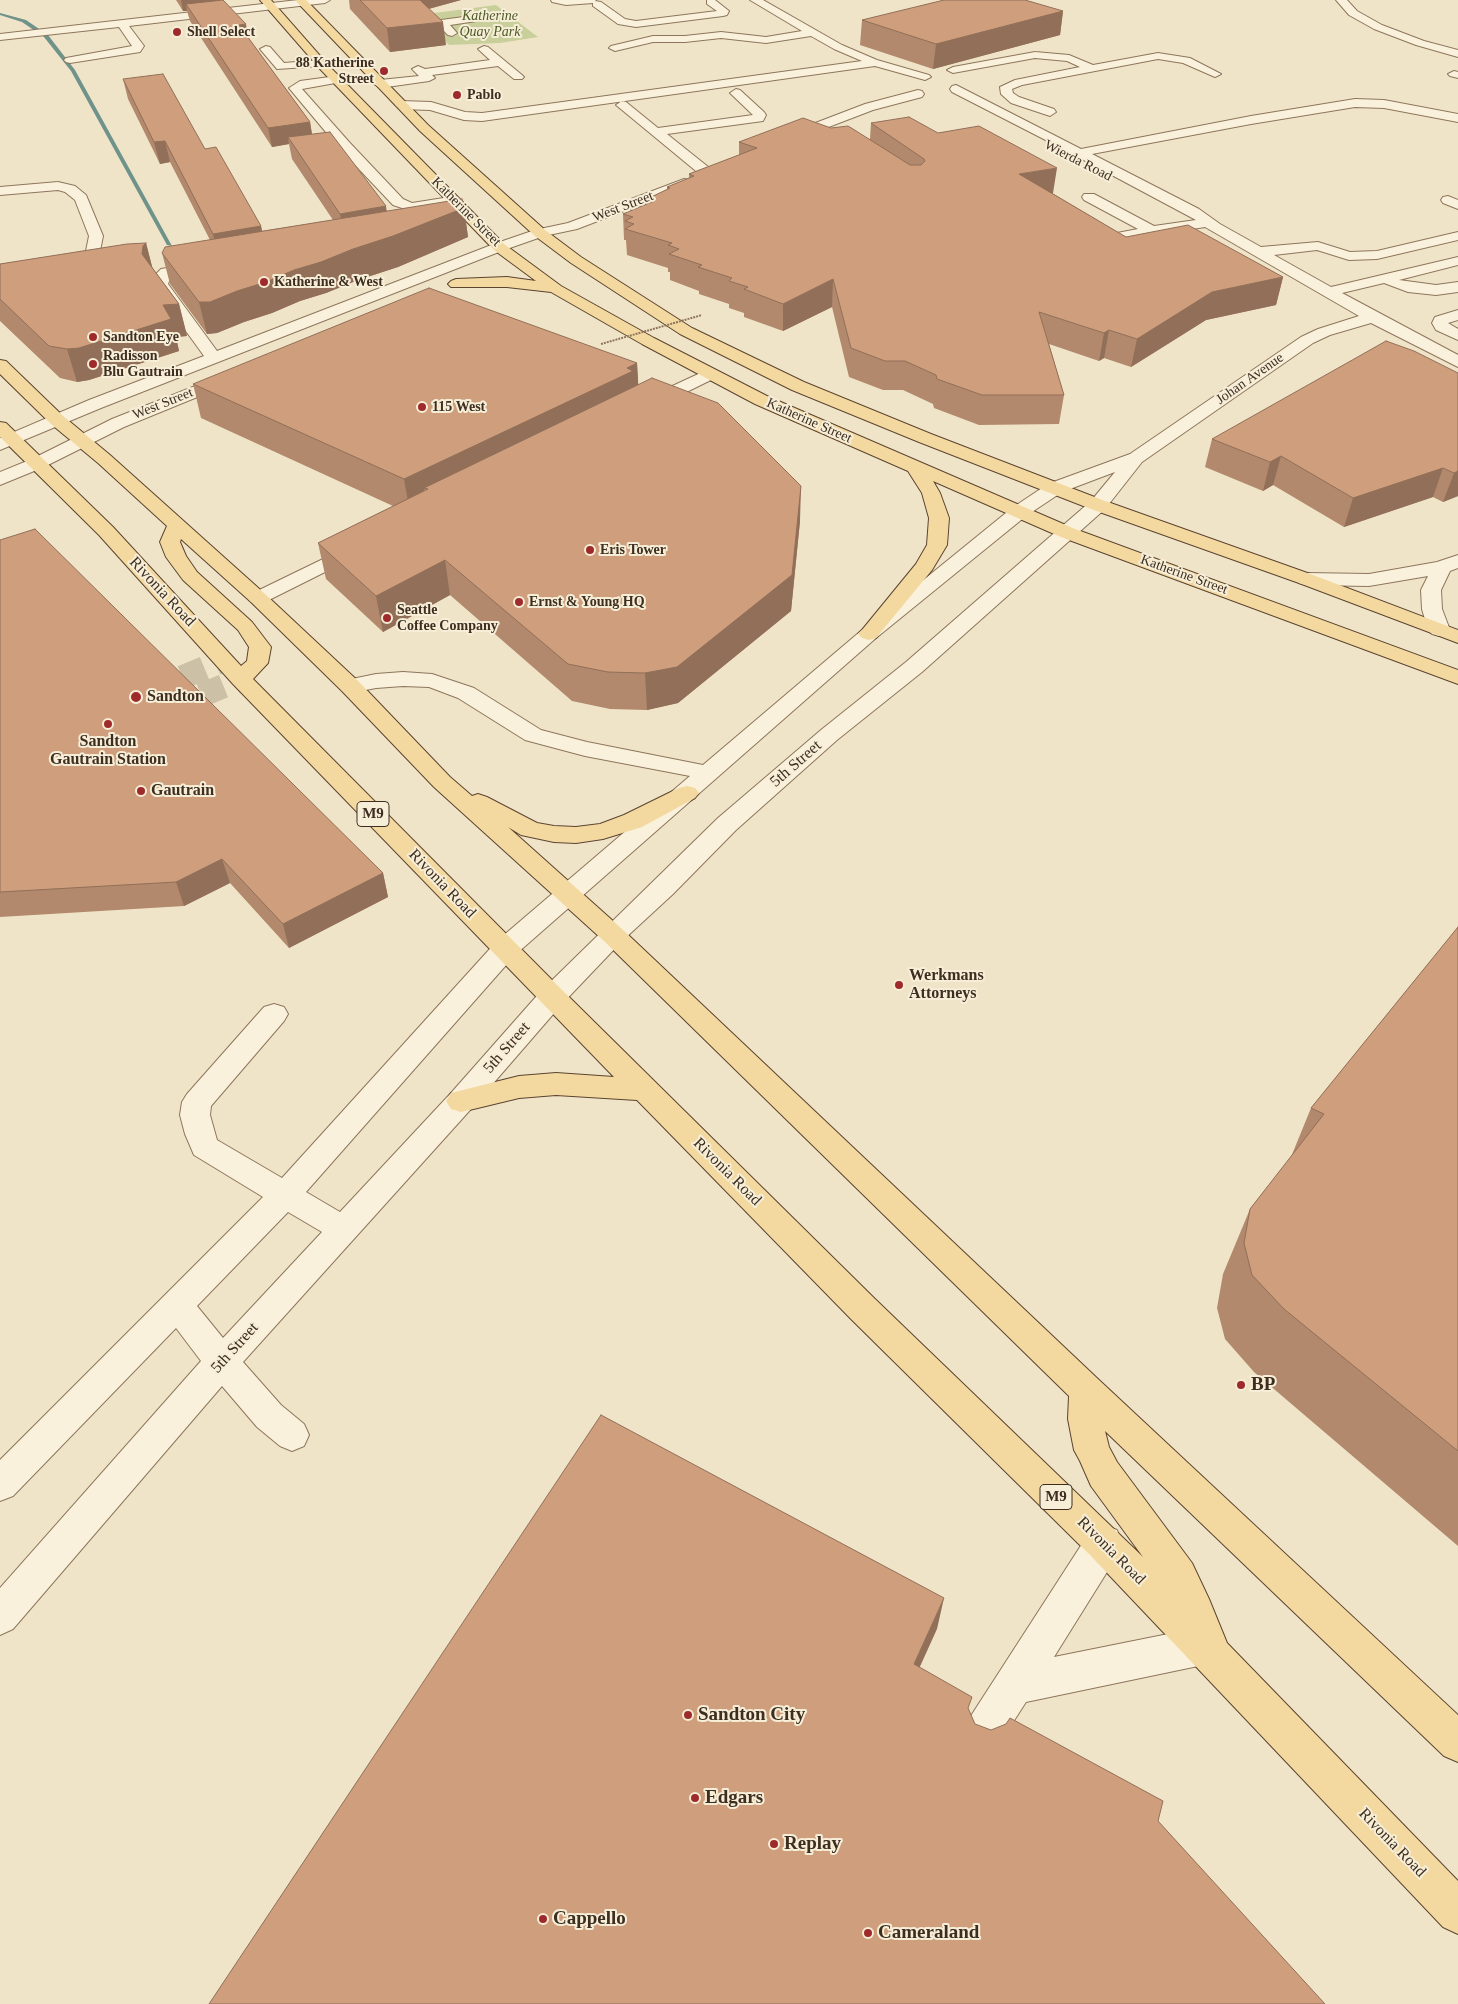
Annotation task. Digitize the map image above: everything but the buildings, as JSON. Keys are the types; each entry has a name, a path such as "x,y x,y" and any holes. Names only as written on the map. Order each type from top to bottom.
{"main road":[{"path":"301,1 290,10 303,24"},
{"name":"Katherine Street","path":"301,1 424,128 540,233 686,330 720,349 798,386 1098,505 1306,579 1449,634"},
{"name":"Katherine Street","path":"269,2 321,63 499,247 556,289 648,341 761,400 916,468 1068,533 1458,677"},
{"path":"380,107 484,218 496,234 499,247"},
{"path":"456,284 507,282 556,289"},
{"path":"0,365 57,420 258,598 350,686 442,782 566,895 613,935 1088,1391 1458,1742"},
{"name":"Rivonia Road","path":"0,427 7,442 38,463 106,531 241,679 552,997 863,1309 1104,1543 1458,1912"},
{"path":"869,634 925,566 937,545 939,518 931,493 916,468"},
{"path":"176,526 170,542 176,557 190,576 245,626 260,647 257,663 241,679"},
{"path":"442,782 530,829 576,836 603,831 633,821 687,793"},
{"path":"461,1101 519,1087 556,1084 645,1090"},
{"path":"1088,1391 1085,1419 1092,1450 1104,1474 1179,1576 1196,1612 1207,1650"}],"street":[{"path":"0,37 188,16 269,2 325,0"},
{"path":"556,0 594,2 622,22 636,24 723,13 724,10 709,1"},
{"path":"709,1 731,0"},
{"path":"755,0 812,33 874,63 929,77 900,84 869,107"},
{"path":"1341,0 1353,13 1378,27 1420,43 1458,54"},
{"path":"466,8 482,21 441,23 444,16 466,8"},
{"path":"188,16 195,21 226,22"},
{"path":"441,23 452,33"},
{"path":"70,60 136,50 138,46 122,24"},
{"path":"615,48 653,39 685,39 720,35 766,40 812,33"},
{"path":"266,49 281,67 321,63"},
{"path":"484,49 518,77"},
{"path":"778,143 869,107 1073,54 1092,69"},
{"path":"1050,112 1015,100 1007,94 1006,87 1019,82 1142,58 1166,56 1186,60 1215,74"},
{"path":"408,60 440,88"},
{"path":"380,84 500,62"},
{"path":"424,128 464,116 497,115 874,63 907,92 918,94"},
{"path":"337,80 300,85 294,88 398,202 411,207 454,201"},
{"name":"Wierda Road","path":"947,87 1066,156 1130,184"},
{"path":"656,132 759,118 760,115 736,93"},
{"path":"1066,156 1274,116 1354,103 1384,104 1458,118"},
{"path":"401,105 431,106 464,116"},
{"path":"622,105 708,173"},
{"path":"811,129 826,135"},
{"name":"Wierda Road","path":"1023,132 1080,153 1169,209 1208,224 1231,236 1372,317 1458,362"},
{"name":"West Street","path":"7,442 57,420 499,247 540,233 572,226 722,166"},
{"path":"0,191 58,186 70,189 81,198 96,236 93,251 77,274"},
{"path":"1089,197 1152,231"},
{"path":"457,224 474,221"},
{"path":"1122,236 1208,224"},
{"name":"West Street","path":"557,246 572,226"},
{"path":"1109,228 1141,248"},
{"path":"1205,240 1231,236"},
{"path":"1260,252 1318,246 1349,256 1377,255 1458,236"},
{"path":"438,292 557,246"},
{"path":"1328,292 1385,280 1458,261"},
{"path":"214,264 166,272 161,277 160,284 214,359"},
{"path":"1385,280 1408,287 1436,290 1447,290 1458,286"},
{"path":"1458,315 1441,320 1440,323 1442,327 1458,335"},
{"name":"Johan Avenue","path":"1019,512 1055,488 1136,458 1307,340 1324,332 1372,317"},
{"name":"West Street","path":"0,479 38,463 118,423 241,372"},
{"path":"630,413 709,374"},
{"name":"Johan Avenue","path":"1098,505 1136,458"},
{"name":"5th Street","path":"0,1616 222,1362 461,1101 552,997 613,935 664,888 727,824 829,735 914,667 1098,505"},
{"path":"0,1484 286,1194 506,948 869,634 1019,512"},
{"path":"258,598 373,541"},
{"path":"1306,579 1369,580 1450,564"},
{"path":"1449,634 1432,609 1431,590 1450,564"},
{"path":"350,686 376,681 403,679 432,681 466,693 533,735 585,749 709,773"},
{"path":"274,1014 198,1102 195,1115 205,1147 343,1229"},
{"path":"177,1305 222,1362 269,1416 292,1435"},
{"path":"981,1736 1016,1684 1104,1543"},
{"path":"1016,1684 1207,1650"}],"path":[{"path":"601,344 702,315"}],"green space":[{"name":"Katherine Quay Park","path":"496,5 538,37 500,43 449,45 419,15"}],"waterway":[{"path":"0,14 24,21 46,36 73,71 170,245"}],"tunnel":[{"path":"149,691 224,660"},
{"path":"168,709 241,679"}],"place":[{"name":"Shell Select","path":"177,32"},
{"name":"88 Katherine Street","path":"384,71"},
{"name":"Pablo","path":"457,95"},
{"name":"Katherine & West","path":"264,282"},
{"name":"Sandton Eye","path":"93,337"},
{"name":"Radisson Blu Gautrain","path":"93,364"},
{"name":"115 West","path":"422,407"},
{"name":"Eris Tower","path":"590,550"},
{"name":"Ernst & Young HQ","path":"519,602"},
{"name":"Seattle Coffee Company","path":"387,618"},
{"name":"Sandton","path":"136,697"},
{"name":"Sandton Gautrain Station","path":"108,724"},
{"name":"Gautrain","path":"141,791"},
{"name":"Werkmans Attorneys","path":"899,985"},
{"name":"BP","path":"1241,1385"},
{"name":"Sandton City","path":"688,1715"},
{"name":"Edgars","path":"695,1798"},
{"name":"Replay","path":"774,1844"},
{"name":"Cappello","path":"543,1919"},
{"name":"Cameraland","path":"868,1933"}]}
